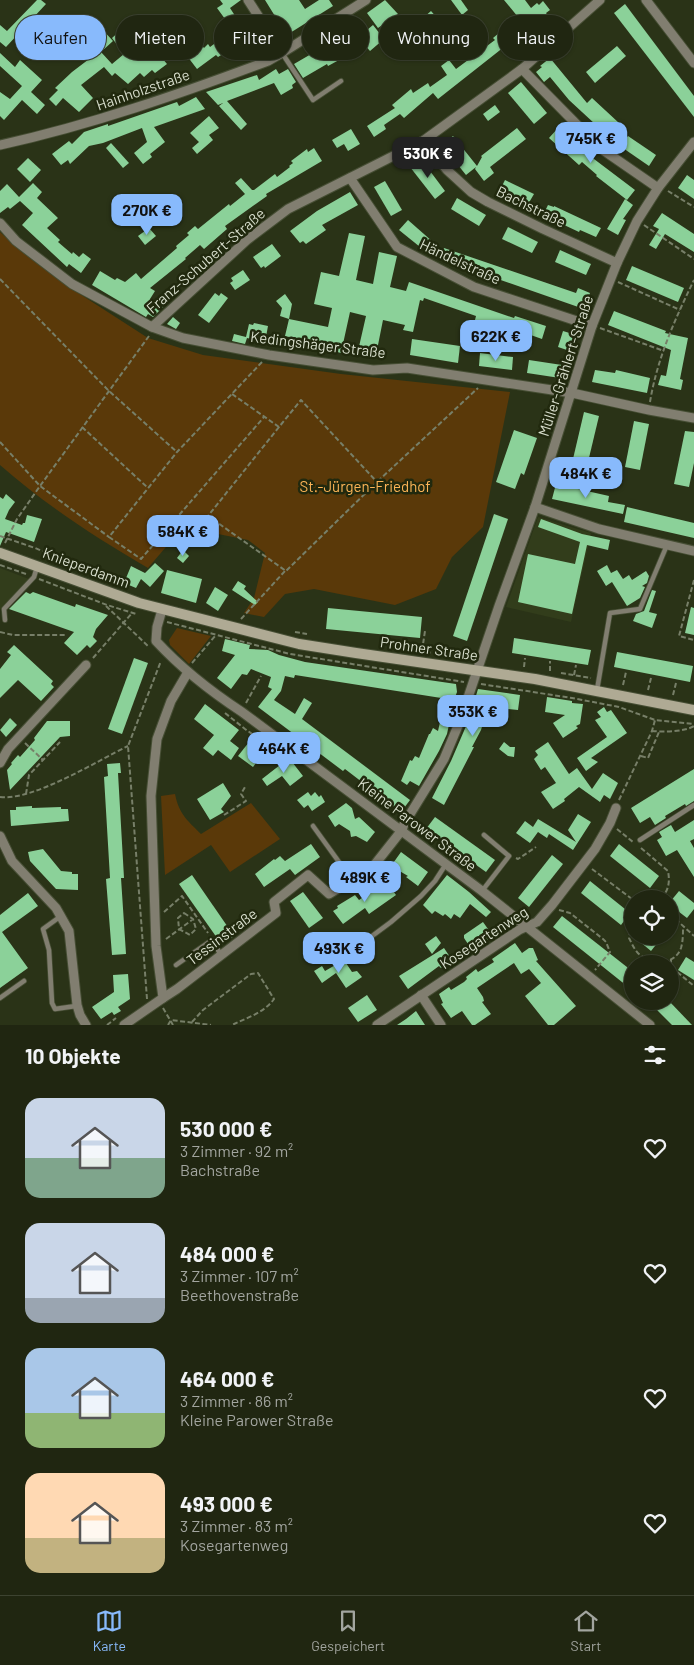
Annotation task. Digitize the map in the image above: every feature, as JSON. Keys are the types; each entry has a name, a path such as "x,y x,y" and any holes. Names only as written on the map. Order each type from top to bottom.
{"main road":[{"name":"Knieperdamm","path":"0,553 35,572 126,599 160,615"},
{"name":"Prohner Straße","path":"160,615 299,644 535,679 694,710"}],"street":[{"path":"248,0 258,15"},
{"name":"Hainholzstraße","path":"292,47 366,0"},
{"name":"Franz-Schubert-Straße","path":"152,327 247,240 288,209 423,142 522,69 600,0"},
{"path":"646,0 694,63"},
{"name":"Hainholzstraße","path":"0,146 50,134 113,115 266,60"},
{"path":"522,69 600,148 659,187"},
{"name":"Bachstraße","path":"423,142 447,170 471,192 543,229 616,262"},
{"name":"Müller-Grählert-Straße","path":"476,671 535,507 592,326 616,262 637,220 659,187 694,142"},
{"name":"Händelstraße","path":"350,178 397,247 474,287 592,326"},
{"name":"Kedingshäger Straße","path":"0,223 16,241 72,284 152,327 183,338 270,355 373,370 407,368 572,393 694,418"},
{"path":"535,507 599,529 694,551"},
{"path":"160,615 156,641 161,653"},
{"name":"Kleine Parower Straße","path":"161,653 214,694 242,712 402,830 528,927 650,1025"},
{"path":"0,763 19,737 86,665"},
{"name":"Tessinstraße","path":"124,1025 177,989 276,913 274,902 308,875 330,894 372,868 402,830 444,759 460,721 476,671"},
{"path":"160,1000 156,946 151,796 157,739 171,701 188,672"},
{"name":"Kosegartenweg","path":"377,1025 519,930 537,922 595,849 616,808"},
{"path":"0,836 12,861 61,916 71,936 77,1006 86,1025"},
{"path":"421,995 441,1025"}],"lane":[{"path":"287,60 313,100 341,81"},
{"path":"597,691 610,613 640,609 667,545"},
{"path":"5,620 4,609 35,572"},
{"path":"640,840 694,805"},
{"path":"313,826 352,880"},
{"path":"482,891 509,856 484,835"},
{"path":"341,956 378,932 420,896 435,881 446,864"},
{"path":"61,916 42,929 49,950 52,1003 55,1009 77,1006"},
{"path":"176,965 212,940 221,955"},
{"path":"0,998 24,981"}],"path":[{"path":"659,187 694,207"},
{"path":"637,220 694,259"},
{"path":"0,279 109,391 177,452"},
{"path":"610,279 680,310"},
{"path":"649,410 654,380 664,350 694,280"},
{"path":"592,326 664,350"},
{"path":"0,553 17,519 148,338 152,327"},
{"path":"109,537 177,452 270,355"},
{"path":"248,623 240,621 286,570 487,380"},
{"path":"232,394 279,427"},
{"path":"286,570 208,516 301,400 377,482"},
{"path":"0,442 40,486 141,559 264,417"},
{"path":"82,427 148,488"},
{"path":"0,536 35,548 110,581"},
{"path":"0,565 35,572 104,604 137,614"},
{"path":"694,580 679,636 694,640"},
{"path":"104,604 152,651"},
{"path":"86,665 132,612"},
{"path":"160,615 216,635 290,654 605,704 655,720 694,725"},
{"path":"287,630 306,634"},
{"path":"422,651 425,631"},
{"path":"0,632 13,634 65,634"},
{"path":"188,672 190,666 216,635"},
{"path":"404,649 481,660"},
{"path":"148,1009 128,746 161,660 161,653"},
{"path":"524,667 525,658"},
{"path":"550,661 550,671"},
{"path":"574,675 576,665"},
{"path":"517,666 531,668"},
{"path":"544,670 600,680"},
{"path":"623,685 626,672"},
{"path":"242,712 261,676"},
{"path":"647,690 651,678"},
{"path":"676,683 673,695 680,696"},
{"path":"616,808 652,731 655,720"},
{"path":"652,731 659,732 692,728 694,725"},
{"path":"640,756 648,758 659,732"},
{"path":"19,737 43,760"},
{"path":"26,794 29,775 60,742"},
{"path":"0,796 26,794 50,785 128,746"},
{"path":"224,815 246,801 241,794 245,787"},
{"path":"610,823 668,871 670,882 667,890"},
{"path":"509,856 518,859 536,847"},
{"path":"584,863 624,893"},
{"path":"155,921 182,896 212,940"},
{"path":"552,905 559,911 570,913 606,942 610,952 590,976"},
{"path":"184,913 193,919 196,929 190,935 179,929 178,918 184,913"},
{"path":"156,946 196,917"},
{"path":"679,924 694,936"},
{"path":"676,955 681,949 683,928"},
{"path":"632,945 642,955"},
{"path":"192,1022 203,1010 251,974 258,974 274,999 257,1013 232,1025"},
{"path":"679,974 694,986"},
{"path":"160,1000 174,1025"},
{"path":"170,1020 211,1025"},
{"path":"168,1025 170,1020"}],"shaded area":[{"path":"538,517 591,533 571,622 506,607"},
{"path":"0,568 29,579 0,610"}],"green space":[{"name":"St.-Jürgen-Friedhof","path":"0,232 69,287 148,338 203,355 341,374 510,392 483,527 452,557 436,589 395,605 314,589 285,594 264,617 244,613 254,598 265,553 248,540 183,527 148,568 90,533 0,465"},
{"path":"177,628 211,636 189,664 170,645 169,640"},
{"path":"175,794 181,812 201,834 251,803 280,839 230,872 211,845 165,875 161,796"}],"building":[{"path":"37,0 41,0 46,4 36,15 22,15"},
{"path":"220,0 241,0 230,8 235,15 222,15 217,8 223,4"},
{"path":"265,0 299,0 305,9 319,0 329,0 333,6 319,15 302,15 302,25 292,32 292,15 274,15"},
{"path":"385,0 398,14 379,15 378,28 367,13"},
{"path":"451,0 461,0 468,10 462,15"},
{"path":"504,0 525,0 531,8 543,1 550,10 546,13 547,15 516,15"},
{"path":"625,4 694,96 694,117 614,13"},
{"path":"431,11 435,15 426,15"},
{"path":"15,23 15,37 6,47 0,42 0,25 7,31"},
{"path":"373,25 379,33 379,43 370,51 369,50 369,28"},
{"path":"106,33 113,41 106,47"},
{"path":"116,34 116,43 112,38"},
{"path":"498,34 498,52 488,60 488,45 495,40 493,38"},
{"path":"208,44 210,47 214,44 214,56 197,69 190,60 204,60 204,48"},
{"path":"617,46 626,56 595,83 586,72"},
{"path":"0,53 15,67 20,60 42,80 31,92 45,105 37,114 22,100 4,120 0,116 0,92 10,99 22,86 0,66"},
{"path":"106,57 112,64 117,60 164,60 167,64 155,73 152,70 144,77 140,73 128,84 115,73 112,76 104,67 81,85 93,98 79,112 63,98 56,106 49,99 58,90 55,88 88,60 106,60"},
{"path":"302,59 339,60 328,66 327,64 303,78 294,64"},
{"path":"449,60 456,69 468,60 488,60 438,99 433,93 404,118 400,114 384,125 386,129 374,137 367,126 395,108 392,105 411,89 413,93 428,83 430,87 447,75 441,66"},
{"path":"548,60 552,60 587,103 592,98 619,123 608,136 569,100 550,77 544,82 536,72 542,67 540,66"},
{"path":"276,69 279,74 288,69 296,82 292,85 293,88 281,95 274,83 227,101 247,124 241,130 219,106 223,103 218,105 206,92 257,75 259,80"},
{"path":"521,82 547,113 534,124 508,93"},
{"path":"196,97 205,109 154,127 165,142 150,154 152,157 143,164 134,153 147,142 142,128 103,143 89,146 70,164 68,160 61,165 52,154 69,141 72,144 84,132 108,124 108,126 177,102 179,106"},
{"path":"495,105 500,112 488,121 483,114"},
{"path":"209,116 219,128 209,135 213,140 197,154 192,148 199,142 190,133"},
{"path":"517,128 526,139 490,167 494,173 484,181 475,169 476,167 466,175 442,145 453,136 477,166 481,156"},
{"path":"558,128 594,159 635,190 627,200 596,176 582,162 579,165 549,138"},
{"path":"351,129 360,144 348,151 344,144 337,148 332,140"},
{"path":"628,136 656,155 649,166 620,146"},
{"path":"111,143 129,163 123,168 106,148"},
{"path":"314,148 322,161 266,194 267,196 225,226 227,229 204,249 200,245 150,288 155,291 150,299 163,307 153,317 148,314 146,317 92,285 100,271 115,280 117,278 125,282 136,273 141,279 177,248 176,246 189,235 187,233 195,226 198,229 229,204 230,206 245,194 235,183 241,178 254,190 275,174 277,177 290,167 293,163 291,161 307,149 308,152"},
{"path":"28,158 41,170 30,182 17,169"},
{"path":"421,159 445,191 435,199 410,167"},
{"path":"687,175 694,180 694,199 678,188"},
{"path":"505,180 534,194 527,206 499,192"},
{"path":"385,181 402,210 391,216 374,187"},
{"path":"33,183 42,192 37,198 58,218 47,228 60,240 58,242 72,254 73,252 79,257 83,253 91,259 81,273 69,264 67,267 22,225 33,213 20,201 10,209 8,207 0,213 0,191 7,184 19,197"},
{"path":"350,192 358,205 322,225 326,230 306,244 303,241 300,243 290,231 317,211"},
{"path":"457,198 486,215 479,226 451,209"},
{"path":"625,199 633,205 623,219 626,220 618,235 607,229"},
{"path":"548,205 601,228 596,237 580,230 579,232 543,215"},
{"path":"662,213 694,234 694,252 665,234 656,249 649,245 659,229 653,226"},
{"path":"408,220 433,242 425,251 399,230"},
{"path":"508,227 538,242 532,253 502,239"},
{"path":"149,228 156,236 145,245 138,236"},
{"path":"349,233 365,236 356,280 373,284 379,252 397,256 390,287 406,291 409,282 514,318 515,316 546,326 542,339 488,320 487,324 475,320 476,316 424,298 423,301 420,300 413,332 403,330 405,325 383,320 376,355 358,351 366,316 350,312 341,353 323,348 323,345 285,336 289,319 328,327 332,308 314,304 321,272 339,276"},
{"path":"272,244 281,256 265,268 264,266 261,268 253,257"},
{"path":"444,248 576,293 578,288 590,293 584,309 440,259"},
{"path":"560,250 591,264 586,275 555,262"},
{"path":"632,266 684,288 678,302 626,280"},
{"path":"243,270 250,280 235,290 230,283 233,281 231,278"},
{"path":"215,293 219,296 221,293 228,298 209,323 198,315"},
{"path":"285,294 292,304 289,319 280,316 282,308 276,301"},
{"path":"614,311 666,331 665,333 688,338 680,379 683,380 681,390 658,385 661,375 666,376 671,350 608,325"},
{"path":"173,317 180,323 176,329 167,324"},
{"path":"254,323 268,326 265,342 247,338 245,344 232,341 234,334 246,337 249,324 253,325"},
{"path":"563,331 576,335 570,351 558,347"},
{"path":"412,339 460,346 458,363 410,355"},
{"path":"480,353 513,357 512,370 479,366"},
{"path":"529,360 562,365 560,378 527,373"},
{"path":"595,370 615,373 616,370 650,378 647,393 592,382"},
{"path":"584,412 599,416 588,462 573,459"},
{"path":"634,421 649,424 640,470 625,467"},
{"path":"514,430 537,438 524,475 521,473 515,489 496,482"},
{"path":"685,431 694,432 694,463 689,487 674,484"},
{"path":"556,484 609,496 608,502 625,505 623,514 552,499"},
{"path":"6,494 15,502 5,519 22,525 25,523 27,515 42,519 34,542 6,532 0,546 0,497 3,499"},
{"path":"627,507 694,523 694,538 624,522"},
{"path":"494,514 508,519 467,641 453,636"},
{"path":"541,519 582,534 610,540 608,550 587,545 572,614 518,602 528,554 575,564 580,542 538,527"},
{"path":"183,550 189,556 183,563 177,558"},
{"path":"155,563 164,571 150,587 141,579 136,588 124,583 131,566 145,573"},
{"path":"607,565 611,573 617,570 623,579 629,575 632,580 646,571 649,576 647,583 642,586 645,587 640,598 627,606 612,582 606,586 597,571"},
{"path":"167,570 202,579 196,603 161,593"},
{"path":"238,581 246,586 244,589 258,602 255,605 232,590"},
{"path":"215,587 228,595 218,611 206,603"},
{"path":"652,590 656,591 649,612 657,614 652,628 633,621 636,614 644,611"},
{"path":"26,592 30,594 33,592 75,607 76,604 108,615 96,629 93,637 97,641 90,648 87,645 77,655 64,643 74,632 9,609"},
{"path":"691,607 694,608 694,635 685,633"},
{"path":"328,608 422,617 420,638 326,629"},
{"path":"514,638 591,650 588,665 512,653"},
{"path":"225,639 250,645 249,649 268,650 305,662 456,684 457,692 454,700 295,675 294,678 285,676 281,691 274,700 295,714 304,698 312,703 302,719 410,800 401,812 345,769 343,771 258,707 272,689 268,687 271,677 251,669 247,675 242,674 231,689 217,678 235,655 222,651"},
{"path":"14,645 53,681 51,684 54,687 41,701 18,680 0,698 0,669 11,655 7,652"},
{"path":"617,652 693,666 690,682 614,667"},
{"path":"134,658 148,663 122,734 108,729"},
{"path":"478,689 520,695 518,710 488,707 481,730 472,747 474,747 444,805 432,798 451,761 473,710"},
{"path":"547,697 583,704 580,724 576,726 578,728 563,738 553,723 565,715 545,712"},
{"path":"205,704 239,730 230,741 239,748 231,760 218,750 213,756 203,748 214,735 194,719"},
{"path":"604,707 607,712 611,710 627,733 591,758 598,762 586,771 577,758 607,737 595,720 601,717 597,712"},
{"path":"442,713 451,715 447,734 439,751 419,786 410,781 407,785 401,781 410,760 412,761 415,756 419,758 433,728 438,731"},
{"path":"10,718 17,725 6,737 0,730"},
{"path":"47,721 70,721 70,736 60,737 10,790 7,770 18,755 20,757 35,740 34,738"},
{"path":"253,737 267,748 253,767 238,756"},
{"path":"504,742 510,747 515,747 514,757 508,756 499,749"},
{"path":"548,742 569,774 577,768 592,789 603,773 618,783 610,799 604,795 600,802 579,787 564,799 565,801 553,809 541,792 556,783 545,767 541,770 534,759 538,755 535,751"},
{"path":"289,758 303,776 290,786 282,776 267,786 262,779"},
{"path":"120,763 121,773 118,773 124,878 121,878 126,954 112,955 106,879 110,878 104,777 108,776 107,764"},
{"path":"694,769 694,801 665,816 666,818 655,825 650,817 640,823 631,808"},
{"path":"223,783 231,796 221,809 224,812 210,820 197,799"},
{"path":"308,792 311,796 315,792 319,797 321,795 325,802 312,811 308,805 304,808 297,800"},
{"path":"346,803 352,808 355,819 359,817 375,832 367,842 356,836 351,837 350,831 339,824 335,827 328,816"},
{"path":"32,806 32,808 61,807 61,809 68,809 69,821 11,826 10,810 16,810 16,807"},
{"path":"578,814 591,822 573,850 549,834 547,838 538,832 530,843 516,833 525,821 533,827 538,819 576,842 568,830"},
{"path":"435,817 495,860 486,872 426,829"},
{"path":"694,820 694,839 690,841 694,848 694,877 677,850 666,856 657,840 662,837 659,832 671,825 675,832"},
{"path":"311,844 320,857 295,875 290,869 264,887 255,874 274,859 280,856 285,861"},
{"path":"619,844 659,876 650,888 610,856"},
{"path":"43,849 61,871 78,874 78,890 56,889 30,861 28,852"},
{"path":"401,852 428,872 418,886 406,877 408,876 391,866"},
{"path":"552,855 563,864 529,907 518,898"},
{"path":"192,875 234,936 222,945 179,884"},
{"path":"447,875 491,912 486,917 470,904 460,918 454,914 451,919 445,914 443,916 435,911 432,914 423,905"},
{"path":"386,881 396,895 369,914 365,908 343,924 333,911 338,908 337,906 355,895 359,900"},
{"path":"590,881 624,908 624,921 621,925 581,893"},
{"path":"679,891 694,903 694,909 687,918 679,912"},
{"path":"303,892 323,918 309,928 290,901"},
{"path":"28,893 38,906 2,932 28,968 0,988 0,915"},
{"path":"562,916 624,965 624,984 553,927"},
{"path":"483,922 493,936 472,950 464,935"},
{"path":"436,936 441,943 432,954 425,944"},
{"path":"515,943 522,953 529,948 533,948 538,960 536,961 576,1006 554,1025 548,1025 525,996 541,983 529,969 521,974 514,963 477,988 483,997 484,1001 482,1002 491,1014 475,1025 472,1025 462,1011 451,1018 441,1004 443,1003 439,994 449,987 451,990 464,982 467,979 466,977 476,969 478,972 494,962 492,959"},
{"path":"644,945 656,945 651,951"},
{"path":"444,948 452,960 441,968 439,966 408,989 399,976"},
{"path":"686,957 694,962 694,980 679,971"},
{"path":"344,960 352,972 357,971 362,977 346,988 336,973 322,983 314,971 322,966 325,971"},
{"path":"128,974 130,999 118,1007 121,1011 114,1015 112,1012 101,1019 92,1007 114,992 113,975"},
{"path":"367,995 377,1010 358,1022 348,1008"},
{"path":"657,1010 678,1010 692,1025 672,1025"},
{"path":"416,1011 425,1025 397,1025 406,1019"}]}
